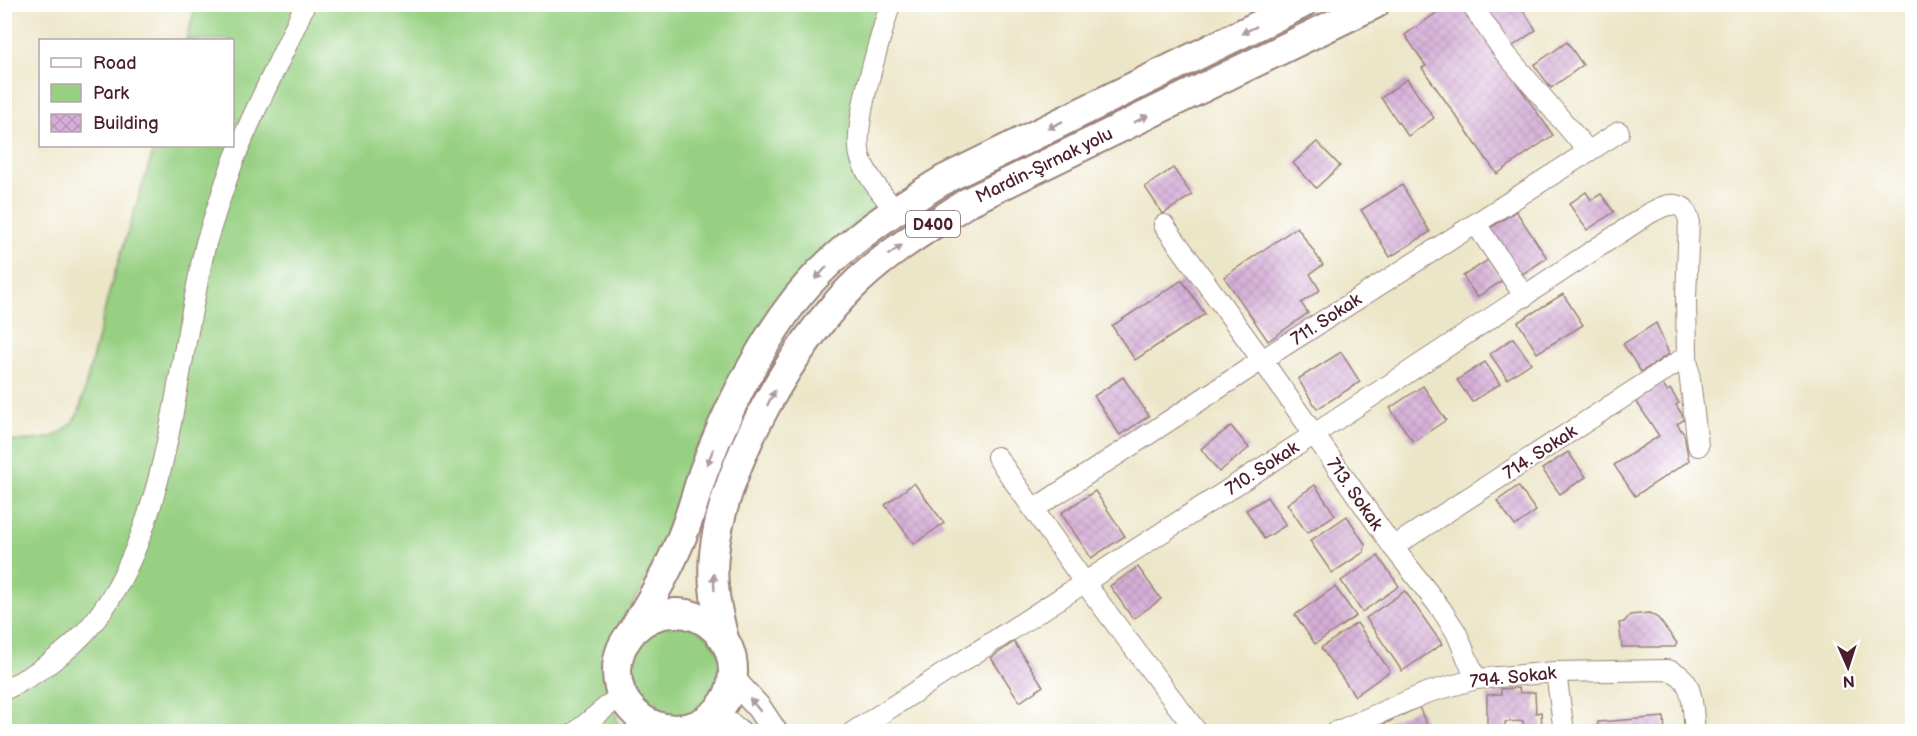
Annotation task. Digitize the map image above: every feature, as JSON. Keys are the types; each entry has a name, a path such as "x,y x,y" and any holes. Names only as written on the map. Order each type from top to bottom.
{"highway":[{"path":"626,641 635,630 660,615 689,615 703,620 724,639 730,652 733,679 730,692 706,723 681,729 662,728 630,711 618,676 619,658 626,641 653,596 679,545 704,472 746,378 787,310 834,259 894,210 945,179 1302,4"},
{"name":"Mardin-Şırnak yolu","path":"724,639 715,601 714,562 718,526 732,480 787,368 856,283 880,261 913,237 968,202 1375,4"}],"main road":[{"path":"733,679 759,708 775,732"},
{"path":"706,723 739,732"}],"street":[{"path":"4,690 25,681 55,660 80,638 101,613 131,559 144,528 164,451 205,246 235,159 305,4"},
{"path":"890,4 861,114 858,145 864,166 894,210"},
{"path":"1471,4 1504,52 1588,151"},
{"name":"711. Sokak","path":"1034,509 1619,132"},
{"name":"710. Sokak","path":"853,732 1525,297 1650,213 1671,204 1684,208 1689,219 1686,298 1687,356"},
{"path":"1476,224 1525,297"},
{"name":"713. Sokak","path":"1164,225 1262,360 1393,548 1441,609 1456,632 1476,679"},
{"path":"1687,356 1698,446"},
{"name":"714. Sokak","path":"1393,548 1687,356"},
{"path":"997,457 1084,582 1197,732"},
{"name":"794. Sokak","path":"1335,732 1426,693 1476,679 1556,672 1667,670 1681,675 1690,691 1695,732"},
{"path":"1556,672 1564,732"},
{"path":"576,732 630,711"}],"green space":[{"path":"196,5 890,5 858,145 886,199 826,248 615,636 609,661 609,673 611,695 620,731 5,732 5,441 38,440 56,435 72,422 79,412 111,285 155,147 234,147 234,39 186,39"},
{"path":"674,623 692,627 708,637 718,653 722,671 718,689 708,705 692,715 674,719 656,715 640,705 630,689 626,671 630,653 640,637 656,627"}],"building":[{"path":"1449,4 1461,4 1553,135 1497,174 1422,68 1426,66 1405,35"},
{"path":"1498,4 1519,4 1536,30 1510,48 1486,13"},
{"path":"1567,42 1583,65 1551,88 1534,65"},
{"path":"1407,79 1434,118 1408,136 1381,98"},
{"path":"1317,142 1340,166 1316,188 1293,163"},
{"path":"1173,168 1192,195 1163,214 1145,187"},
{"path":"1402,185 1430,232 1390,257 1361,210"},
{"path":"1586,192 1591,200 1601,194 1614,212 1587,230 1569,204"},
{"path":"1516,211 1547,258 1521,275 1490,228"},
{"path":"1297,227 1323,265 1310,274 1320,290 1301,303 1308,313 1268,341 1224,277"},
{"path":"1488,260 1502,281 1477,297 1463,276"},
{"path":"1182,280 1205,314 1135,360 1112,326"},
{"path":"1563,294 1583,325 1537,353 1518,322"},
{"path":"1656,323 1669,354 1641,372 1623,344"},
{"path":"1513,338 1531,363 1507,379 1490,354"},
{"path":"1341,352 1360,382 1317,409 1298,379"},
{"path":"1485,362 1500,384 1472,402 1457,380"},
{"path":"1123,377 1149,416 1120,435 1094,396"},
{"path":"1660,381 1667,391 1670,389 1685,419 1677,424 1684,434 1689,461 1635,496 1614,465 1659,436 1634,398"},
{"path":"1423,386 1446,420 1413,442 1390,408"},
{"path":"1231,426 1249,448 1219,472 1201,449"},
{"path":"1568,452 1586,477 1560,494 1542,469"},
{"path":"914,483 944,523 914,544 885,505"},
{"path":"1315,485 1335,515 1307,533 1287,504"},
{"path":"1518,486 1536,511 1515,526 1497,501"},
{"path":"1095,491 1125,536 1091,558 1061,513"},
{"path":"1267,497 1286,525 1264,539 1246,510"},
{"path":"1347,516 1365,544 1364,552 1332,573 1310,541"},
{"path":"1378,556 1399,586 1362,612 1341,581"},
{"path":"1138,567 1161,599 1133,619 1110,586"},
{"path":"1335,587 1356,616 1315,644 1295,615"},
{"path":"1405,591 1442,644 1402,671 1366,618"},
{"path":"1649,613 1658,618 1677,643 1675,647 1622,647 1619,623 1624,622 1630,615"},
{"path":"1357,623 1390,671 1355,696 1321,648"},
{"path":"1014,642 1043,686 1020,702 991,658"},
{"path":"1519,688 1520,693 1535,692 1536,713 1541,712 1542,727 1524,728 1523,721 1505,722 1505,730 1487,731 1487,695 1501,694 1501,689"},
{"path":"1419,707 1430,732 1388,732 1384,724"},
{"path":"1664,717 1665,732 1598,732 1598,722"}]}
